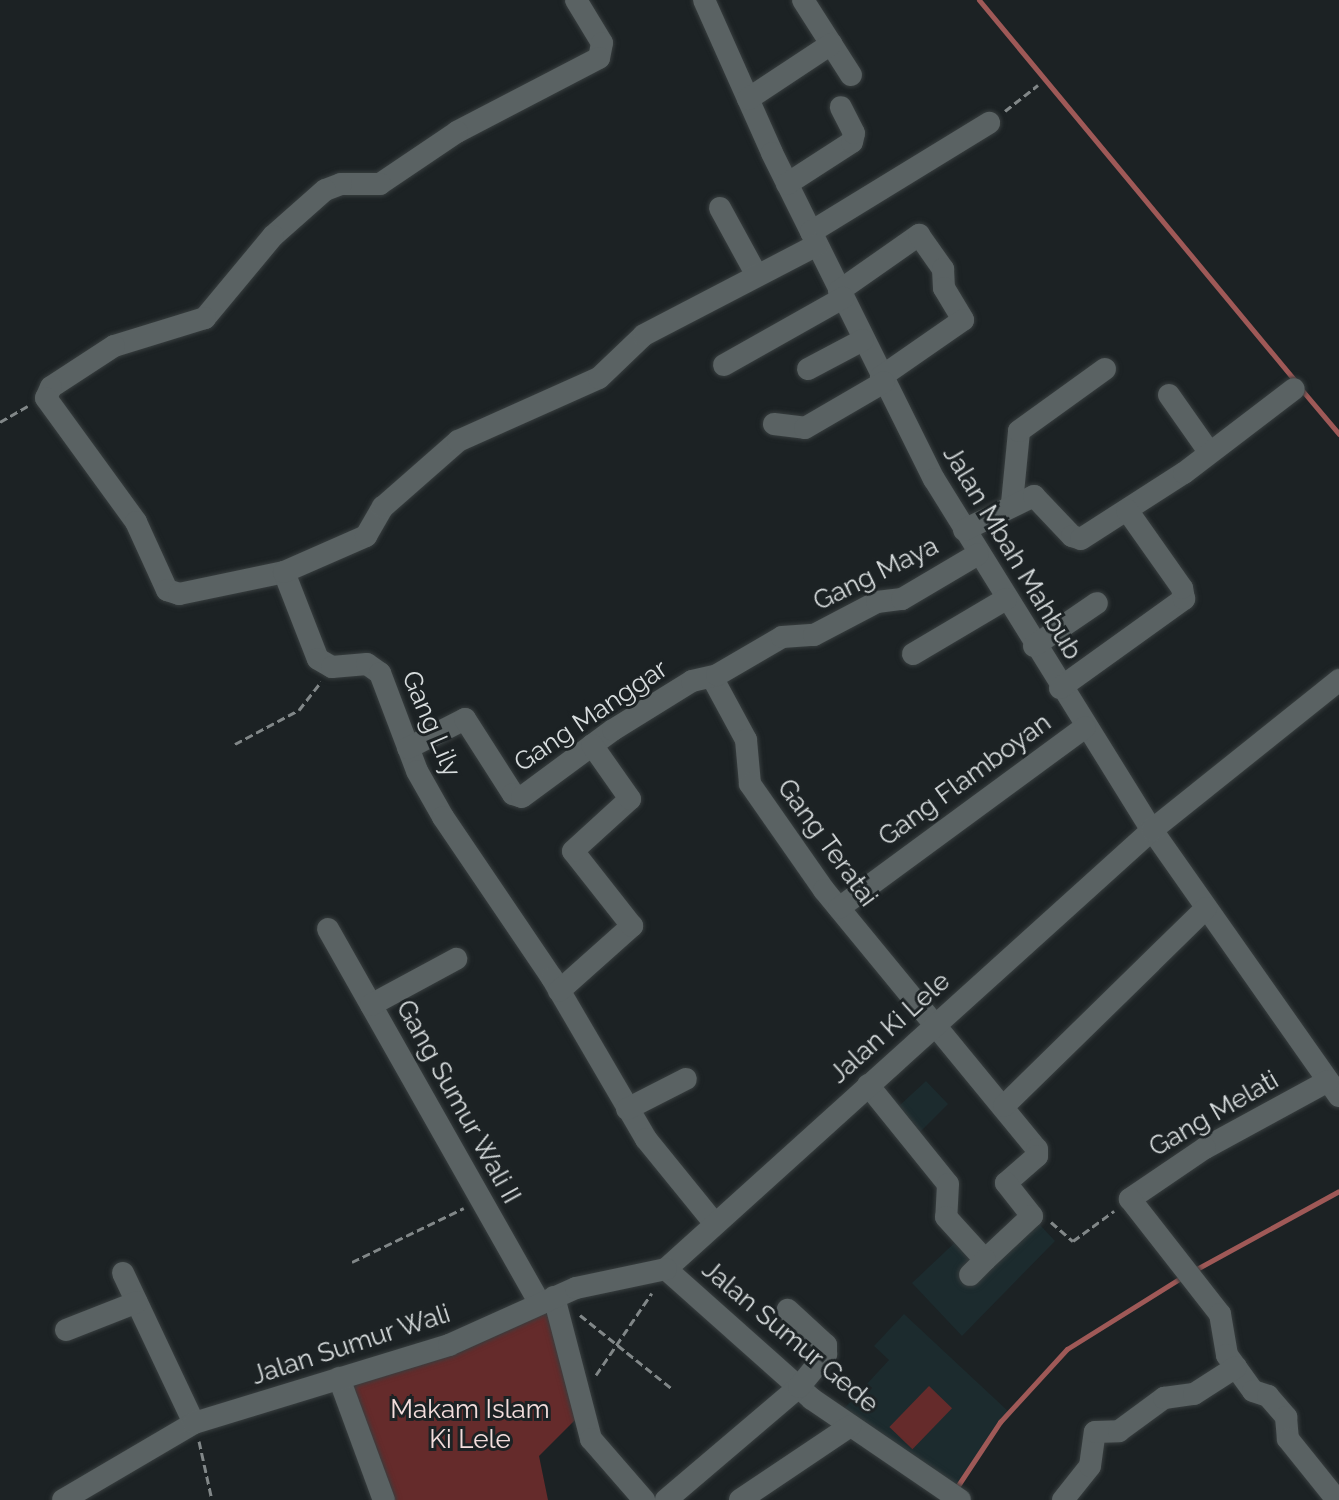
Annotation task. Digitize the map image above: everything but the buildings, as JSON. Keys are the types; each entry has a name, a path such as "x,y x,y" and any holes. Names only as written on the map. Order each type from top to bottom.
{"street":[{"path":"803,0 851,75"},
{"path":"583,2 603,46 596,60 457,132 380,184 341,184 325,190 279,229 205,318 122,343 46,395 132,515 170,592 284,572 366,536 383,507 458,441 599,378 639,338 757,276 989,123"},
{"name":"Jalan Mbah Mahbub","path":"714,4 748,99 787,184 883,380 964,530 1060,688 1152,830 1334,1089"},
{"path":"748,99 831,44"},
{"path":"787,184 852,142 854,133 841,107"},
{"path":"720,208 757,276"},
{"path":"724,365 841,294 915,237 924,238 943,269 943,287 963,316 961,323 883,380 805,428 774,424"},
{"path":"808,369 863,340"},
{"path":"1012,503 1019,431 1105,369"},
{"path":"964,530 1012,503 1036,497 1077,540 1127,510 1294,389"},
{"path":"1169,395 1209,452"},
{"path":"1060,688 1184,599 1182,588 1127,510"},
{"name":"Gang Maya","path":"712,677 782,637 814,635 877,602 904,598 978,554"},
{"path":"284,572 312,647 328,666"},
{"path":"913,654 1006,599"},
{"path":"1034,646 1097,603"},
{"name":"Gang Lily","path":"328,666 362,663 376,668 395,701 408,748 443,817 559,991 627,1109 715,1224"},
{"name":"Gang Manggar","path":"408,748 465,719 518,798 666,696 712,677"},
{"name":"Gang Teratai","path":"712,677 746,740 750,784 839,908 934,1026 1004,1106 1038,1153 1006,1183 1032,1215"},
{"name":"Jalan Ki Lele","path":"666,1269 1152,830 1336,687"},
{"name":"Gang Flamboyan","path":"839,908 1085,727"},
{"path":"559,991 632,926 574,853 579,843 630,799 592,745"},
{"path":"1004,1106 1206,908"},
{"name":"Gang Sumur Wali II","path":"328,929 481,1199 547,1300 595,1447 644,1500"},
{"path":"371,1005 456,959"},
{"path":"627,1109 686,1079"},
{"path":"868,1085 946,1181 946,1217 978,1268 1032,1215"},
{"name":"Gang Melati","path":"1130,1199 1205,1148 1334,1089"},
{"path":"1130,1199 1220,1314 1223,1348 1253,1391 1268,1396 1286,1417 1289,1441 1338,1500"},
{"name":"Jalan Sumur Wali","path":"63,1500 194,1423 449,1345 547,1300 666,1269"},
{"name":"Jalan Sumur Gede","path":"666,1269 799,1387 850,1426 955,1497"},
{"path":"123,1273 194,1423"},
{"path":"66,1330 137,1302"},
{"path":"666,1500 799,1387 827,1349 788,1310"},
{"path":"1063,1500 1090,1466 1095,1432 1116,1432 1164,1398 1194,1394 1236,1367"},
{"path":"339,1378 384,1500"},
{"path":"740,1500 850,1426"}],"path":[{"path":"989,123 1038,85"},
{"path":"0,422 46,395"},
{"path":"235,744 299,710 318,689 328,666"},
{"path":"352,1262 481,1199"},
{"path":"1032,1215 1043,1214 1073,1241 1130,1199"},
{"path":"577,1389 620,1345 666,1269"},
{"path":"547,1300 620,1345 671,1388"},
{"path":"194,1423 212,1500"}],"shaded area":[{"path":"926,1081 948,1104 913,1139 878,1082 900,1105"},
{"path":"1028,1212 1055,1241 962,1336 912,1283 965,1233 985,1253"},
{"path":"904,1314 1009,1412 955,1490 841,1412 889,1360 874,1346"}],"green space":[{"name":"Makam Islam Ki Lele","path":"549,1307 577,1418 539,1456 548,1500 388,1500 348,1385"},
{"path":"929,1386 952,1408 912,1449 889,1427"}],"waterway":[{"path":"979,0 1295,381"},
{"path":"1301,389 1339,434"},
{"path":"1193,1271 1339,1191"},
{"path":"955,1490 1000,1422 1067,1349 1184,1276"}]}
